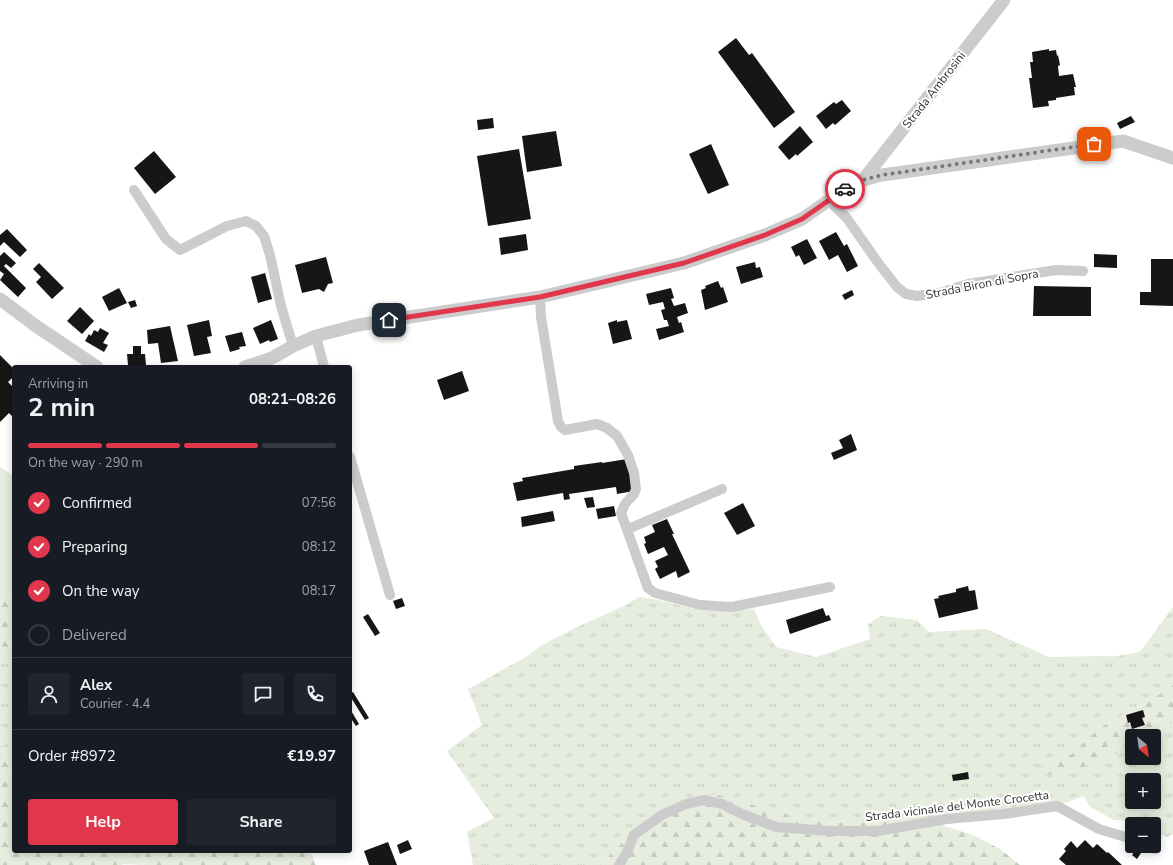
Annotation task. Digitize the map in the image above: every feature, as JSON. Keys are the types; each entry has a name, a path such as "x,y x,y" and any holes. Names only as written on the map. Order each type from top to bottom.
{"street":[{"name":"Strada Ambrosini","path":"863,180 1004,0"},
{"path":"251,365 272,358 293,346 316,336 358,325 540,297 684,263 765,235 802,219 845,189 863,180 882,175 1123,140 1173,158"},
{"path":"134,190 166,239 180,250 227,226 246,220 256,226 264,236 270,255 281,306 293,346"},
{"name":"Strada Biron di Sopra","path":"829,201 846,217 879,264 897,287 906,294 918,296 940,293 968,284 1056,270 1083,271"},
{"path":"540,297 541,317 558,421 561,427 565,430 597,424 607,428 617,436 628,455 634,473 636,489 634,494 625,504 621,513 648,588 655,593 667,597 700,605 732,607 830,586"},
{"path":"0,299 36,326 94,365"},
{"path":"316,336 323,365"},
{"path":"352,464 390,595"},
{"path":"628,530 722,489"},
{"name":"Strada vicinale del Monte Crocetta","path":"619,865 627,852 634,835 662,815 686,804 704,800 722,804 742,814 776,827 829,831 878,831 947,819 1004,814 1057,806 1099,829 1125,837"}],"green space":[{"path":"0,467 12,475 12,599 0,586"},
{"path":"0,586 12,599 12,648 0,646"},
{"path":"639,597 700,610 720,611 754,609 761,625 776,647 816,657 870,639 868,624 881,616 917,620 929,632 986,629 1049,657 1117,656 1140,652 1173,607 1173,685 1145,704 1103,726 1072,754 1048,761 1036,775 1070,771 1125,747 1125,765 1161,765 1161,729 1160,729 1173,722 1173,834 1167,837 1161,835 1161,817 1125,817 1125,821 1114,820 1090,807 1084,796 1057,806 925,822 915,814 872,823 843,823 802,818 767,810 743,801 640,825 600,865 473,865 467,832 494,818 447,751 482,725 468,689 526,657 542,645 624,606"},
{"path":"0,646 12,648 12,775 0,735"},
{"path":"1173,685 1173,722 1160,729 1125,729 1125,748 1121,750 1086,766 1062,772 1036,775 1035,771 1048,761 1072,754 1103,726 1145,704"},
{"path":"0,735 12,775 12,853 114,853 124,865 0,865"},
{"path":"714,794 743,801 767,810 802,818 843,823 872,823 915,814 941,825 973,835 1000,849 1020,865 600,865 640,825"},
{"path":"114,853 144,853 147,863 142,865 122,864"},
{"path":"144,853 304,853 312,854 316,865 142,865 147,863"}],"building":[{"path":"736,38 749,55 752,53 795,112 774,128 718,52"},
{"path":"1049,49 1049,51 1056,50 1057,56 1058,55 1060,65 1058,66 1059,76 1073,74 1076,87 1074,87 1075,95 1048,101 1049,106 1033,108 1029,78 1032,78 1030,62 1033,62 1032,52"},
{"path":"842,100 851,111 835,125 833,123 826,129 816,116 834,102 836,104"},
{"path":"1131,116 1135,122 1120,129 1117,123"},
{"path":"493,118 494,128 478,130 477,120"},
{"path":"800,126 813,142 797,156 796,154 789,160 778,147"},
{"path":"556,131 562,166 527,172 522,136"},
{"path":"711,144 729,185 708,194 689,154"},
{"path":"519,149 531,219 488,226 477,156"},
{"path":"154,151 176,177 155,194 134,168"},
{"path":"7,229 27,250 20,257 4,242 0,246 0,235"},
{"path":"836,232 844,246 847,244 858,266 847,272 838,255 829,260 819,241"},
{"path":"526,234 528,250 501,255 499,238"},
{"path":"807,239 817,258 804,265 799,255 796,257 791,247"},
{"path":"4,252 16,263 11,268 6,264 4,266 26,288 18,297 0,280 4,274 0,271 0,256"},
{"path":"1094,254 1117,255 1117,268 1094,267"},
{"path":"326,257 333,283 328,284 324,292 319,289 302,293 295,265"},
{"path":"1151,259 1173,259 1173,306 1140,305 1140,292 1151,292"},
{"path":"755,262 756,268 760,267 763,277 741,284 736,267"},
{"path":"39,263 64,288 52,299 36,282 41,277 33,269"},
{"path":"265,273 272,299 258,303 251,277"},
{"path":"718,281 721,288 723,287 728,302 705,310 701,290 706,288 705,286"},
{"path":"1034,286 1091,287 1091,316 1033,316"},
{"path":"119,288 127,303 109,311 102,297"},
{"path":"671,288 674,298 671,299 674,306 685,303 688,313 677,317 679,323 681,322 684,332 659,340 656,329 669,326 667,320 664,320 661,310 665,309 663,302 649,305 646,294"},
{"path":"852,290 854,295 845,300 842,295"},
{"path":"135,300 137,306 131,308 128,302"},
{"path":"80,307 94,321 82,334 67,321"},
{"path":"209,320 212,336 207,337 211,353 194,356 187,325"},
{"path":"271,320 278,339 270,342 269,340 260,344 253,328"},
{"path":"617,320 617,322 627,320 632,339 613,344 608,323"},
{"path":"170,326 178,361 161,363 158,343 148,344 147,330"},
{"path":"100,328 109,333 103,343 108,345 104,352 85,341 89,334 91,336 94,330 98,332"},
{"path":"242,332 246,346 239,347 240,349 230,352 225,336"},
{"path":"133,346 141,346 141,354 145,354 146,365 128,365 127,354 133,354"},
{"path":"0,355 12,367 12,378 8,382 12,386 12,416 9,413 0,422"},
{"path":"462,371 469,391 444,400 437,380"},
{"path":"851,434 857,450 834,460 831,453 843,448 839,440"},
{"path":"627,459 634,491 617,494 616,487 569,494 570,499 564,500 563,493 517,501 513,483 523,481 522,478 574,469 574,466"},
{"path":"593,497 595,507 587,508 584,498"},
{"path":"743,503 755,526 737,535 724,513"},
{"path":"614,506 616,516 598,519 596,509"},
{"path":"553,511 555,521 522,527 521,517"},
{"path":"667,519 674,534 672,534 690,572 678,578 676,571 660,579 655,569 658,567 655,561 668,555 664,547 648,554 644,544 646,543 644,537 655,532 652,525"},
{"path":"968,586 969,591 975,590 978,609 939,618 934,599 939,598 938,596 956,592 956,589"},
{"path":"402,598 405,606 396,609 393,601"},
{"path":"823,608 826,616 829,615 831,620 790,634 786,620"},
{"path":"368,614 380,633 375,636 363,617"},
{"path":"353,692 369,718 365,720 352,699"},
{"path":"1143,710 1145,717 1142,718 1145,725 1132,729 1130,722 1128,723 1126,715"},
{"path":"352,712 359,724 356,726 352,720"},
{"path":"968,772 969,779 953,781 952,775"},
{"path":"408,840 412,849 400,854 397,845"},
{"path":"1085,840 1093,848 1097,844 1122,865 1066,865 1059,859 1066,851 1064,849 1071,841 1077,848"},
{"path":"388,842 397,865 369,865 364,851"},
{"path":"1133,853 1141,853 1137,859 1132,855"}],"way so far":[{"path":"845,189 863,180 882,175 1094,144"}],"route":[{"path":"389,320 540,297 684,263 765,235 802,219 845,189"}]}
